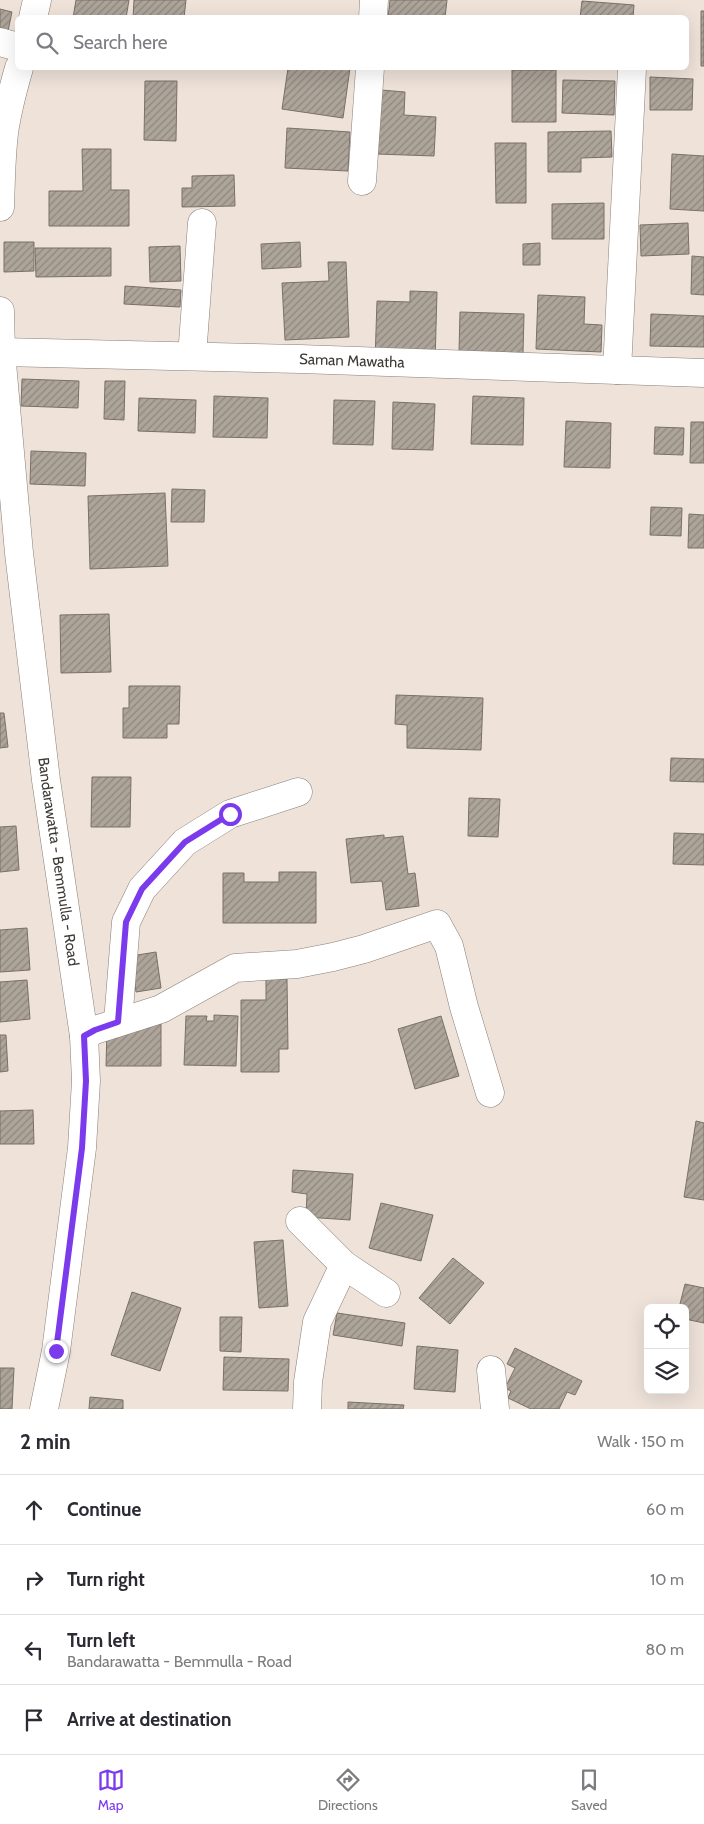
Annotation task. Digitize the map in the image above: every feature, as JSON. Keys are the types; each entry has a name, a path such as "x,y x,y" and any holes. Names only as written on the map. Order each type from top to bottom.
{"street":[{"path":"34,15 37,0"},
{"path":"373,15 374,0"},
{"path":"0,42 15,46"},
{"path":"0,207 4,131 9,103 18,70"},
{"path":"362,182 370,70"},
{"path":"617,370 632,70"},
{"path":"192,356 202,223"},
{"name":"Bandarawatta - Bemmulla - Road","path":"0,311 1,352 19,553 42,740 84,1036 86,1081 82,1148 56,1351 44,1409"},
{"name":"Saman Mawatha","path":"1,352 192,356 704,373"},
{"path":"118,1022 126,922 142,889 185,842 230,814 298,792"},
{"path":"84,1036 95,1030 161,1009 235,968 297,964 333,957 364,949 436,924 449,946 464,1007 490,1092"},
{"path":"300,1221 344,1265 386,1293"},
{"path":"307,1409 308,1382 318,1322 344,1265"},
{"path":"491,1370 495,1409"}],"building":[{"path":"76,0 129,0 126,15 74,15"},
{"path":"134,0 186,0 184,15 133,15"},
{"path":"390,0 447,0 445,15 388,15"},
{"path":"582,1 634,5 633,15 580,15"},
{"path":"0,9 12,12 8,31 0,29"},
{"path":"701,11 704,11 704,66 701,66"},
{"path":"288,70 350,70 343,118 282,109"},
{"path":"512,70 556,70 556,122 512,122"},
{"path":"650,77 693,79 692,110 650,110"},
{"path":"563,80 615,81 614,115 562,113"},
{"path":"145,81 177,81 176,141 144,140"},
{"path":"381,90 405,92 404,115 436,117 434,156 377,154"},
{"path":"287,128 350,132 348,171 285,168"},
{"path":"611,131 612,157 581,158 581,172 548,172 548,132"},
{"path":"495,143 526,143 526,203 496,203"},
{"path":"82,149 111,149 111,190 129,190 129,226 49,226 49,191 83,191"},
{"path":"672,154 704,156 704,211 670,209"},
{"path":"234,175 235,206 182,207 182,188 192,188 192,176"},
{"path":"604,203 604,239 552,239 552,204"},
{"path":"688,223 689,254 641,256 640,225"},
{"path":"4,242 34,242 34,271 4,272"},
{"path":"300,242 301,267 262,269 261,244"},
{"path":"540,243 540,265 523,265 523,244"},
{"path":"180,246 181,281 150,282 149,247"},
{"path":"35,248 111,248 111,276 36,277"},
{"path":"692,256 704,257 704,295 691,294"},
{"path":"328,262 346,262 349,337 285,340 282,283 329,281"},
{"path":"125,286 181,290 180,307 124,304"},
{"path":"410,291 437,292 435,363 375,361 377,301 410,302"},
{"path":"538,295 585,297 584,324 602,325 601,352 536,349"},
{"path":"460,312 524,314 523,353 459,351"},
{"path":"651,314 704,316 704,347 650,346"},
{"path":"22,379 79,381 78,408 21,406"},
{"path":"105,381 125,381 124,420 104,419"},
{"path":"214,396 268,398 267,438 213,437"},
{"path":"473,396 524,398 523,445 471,444"},
{"path":"139,398 196,400 195,433 138,431"},
{"path":"334,400 375,401 373,445 333,444"},
{"path":"393,402 435,404 433,450 392,449"},
{"path":"566,421 611,423 610,468 564,467"},
{"path":"691,422 704,422 704,463 690,463"},
{"path":"655,427 684,428 683,455 654,454"},
{"path":"31,451 86,453 85,486 30,484"},
{"path":"172,489 205,490 204,522 171,522"},
{"path":"165,493 168,566 90,569 88,496"},
{"path":"651,507 682,508 681,536 650,535"},
{"path":"689,514 704,515 704,548 688,548"},
{"path":"109,614 111,672 61,673 60,615"},
{"path":"129,686 180,686 179,724 167,724 167,738 123,738 123,708 129,708"},
{"path":"396,695 483,698 481,750 407,748 407,725 395,724"},
{"path":"0,713 4,713 8,747 0,748"},
{"path":"671,758 704,759 704,782 670,781"},
{"path":"92,777 131,777 130,827 91,827"},
{"path":"469,798 500,799 498,837 468,836"},
{"path":"16,826 19,870 0,872 0,827"},
{"path":"674,833 704,834 704,865 673,864"},
{"path":"384,835 384,838 403,836 408,874 415,873 419,906 386,910 382,881 351,883 346,839"},
{"path":"279,872 316,872 316,923 223,923 223,873 244,873 244,882 279,882"},
{"path":"27,928 30,970 0,972 0,930"},
{"path":"156,952 161,988 136,992 131,956"},
{"path":"266,979 287,979 288,1049 279,1049 279,1072 241,1072 241,1000 266,1000"},
{"path":"27,980 30,1019 0,1022 0,982"},
{"path":"214,1015 238,1016 236,1066 184,1065 186,1016 207,1016 206,1021 214,1021"},
{"path":"441,1016 459,1076 415,1089 398,1029"},
{"path":"161,1018 161,1066 106,1066 107,1029"},
{"path":"0,1035 6,1035 8,1071 0,1072"},
{"path":"33,1110 34,1144 0,1144 0,1111"},
{"path":"696,1121 704,1123 704,1200 684,1197"},
{"path":"293,1170 353,1174 350,1220 306,1217 307,1194 292,1192"},
{"path":"381,1203 433,1215 421,1261 369,1248"},
{"path":"283,1240 288,1306 259,1308 254,1242"},
{"path":"453,1258 484,1283 450,1324 419,1298"},
{"path":"685,1284 704,1288 704,1323 689,1320 689,1304 680,1304"},
{"path":"132,1292 181,1308 160,1371 111,1355"},
{"path":"337,1313 405,1323 402,1346 333,1335"},
{"path":"220,1317 242,1317 241,1352 220,1351"},
{"path":"417,1346 458,1350 455,1392 414,1389"},
{"path":"515,1348 582,1381 575,1395 567,1392 559,1409 531,1409 508,1398 511,1391 505,1388 515,1368 507,1364"},
{"path":"224,1357 289,1359 288,1391 223,1390"},
{"path":"0,1368 14,1368 12,1409 0,1409"},
{"path":"90,1397 123,1400 123,1409 89,1409"},
{"path":"348,1402 404,1405 403,1409 348,1409"}],"route":[{"path":"56,1351 82,1148 86,1081 84,1036 118,1022 126,922 142,889 185,842 230,814"}]}
